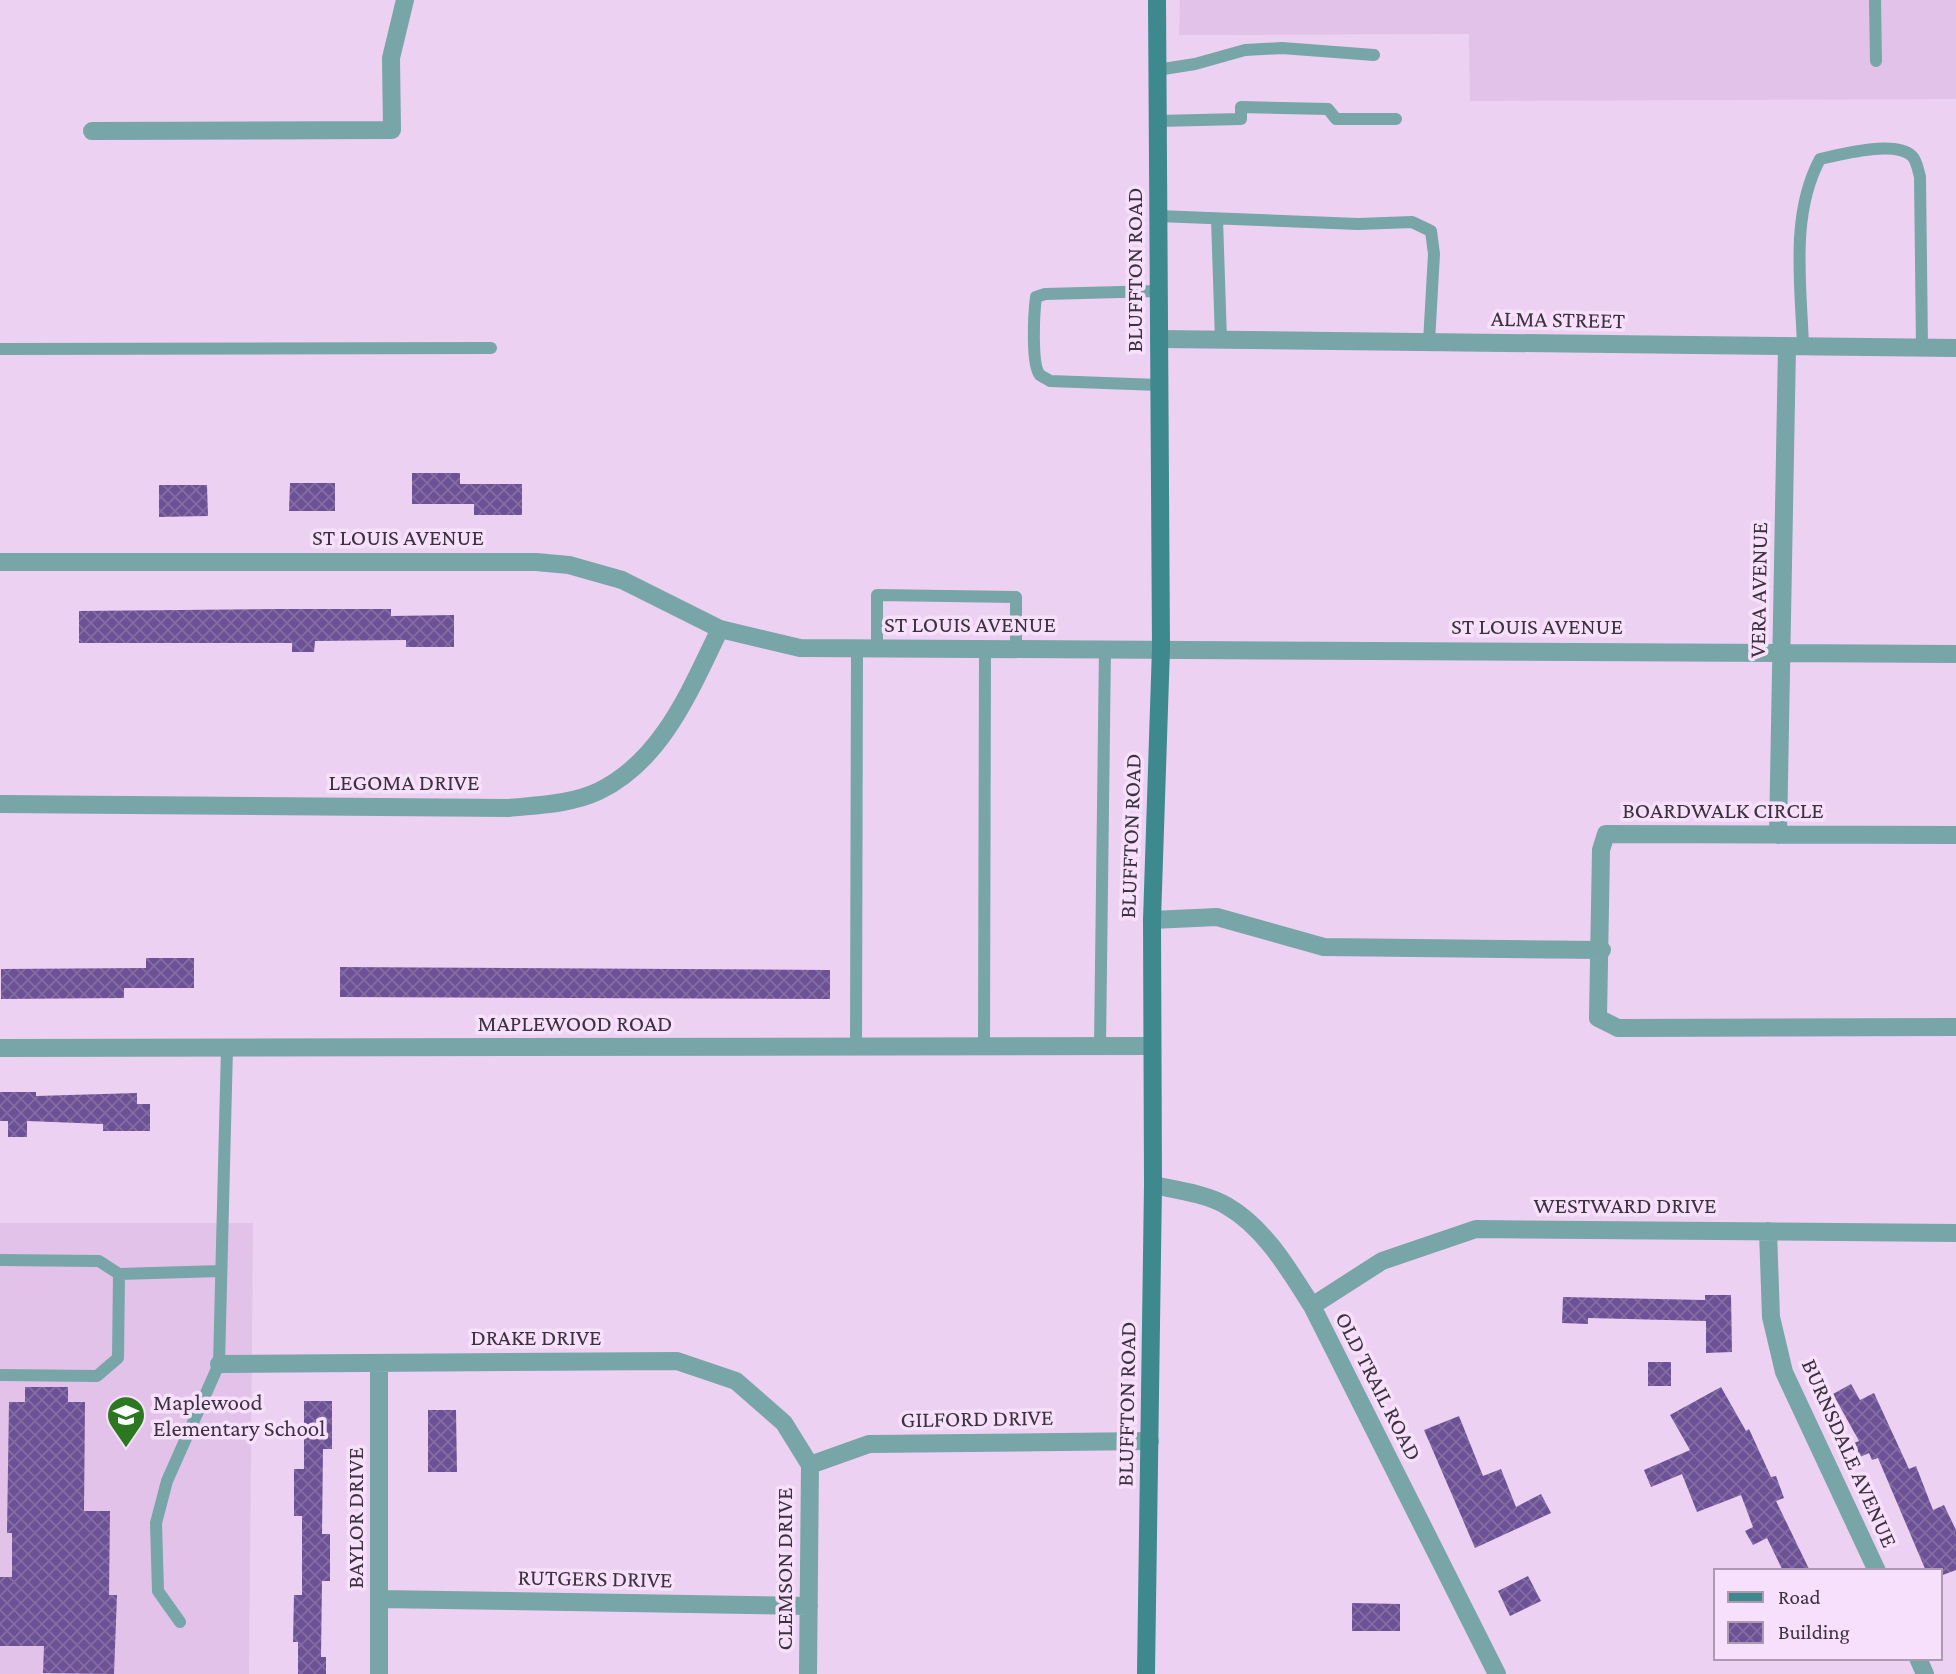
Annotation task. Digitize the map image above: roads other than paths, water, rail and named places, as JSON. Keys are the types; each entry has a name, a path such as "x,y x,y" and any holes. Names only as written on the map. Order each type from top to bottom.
{"main road":[{"name":"BLUFFTON ROAD","path":"1146,1674 1153,1185 1150,1046 1161,648 1157,0"}],"street":[{"path":"92,131 392,130 391,58 405,0"},
{"name":"ALMA STREET","path":"1159,340 1956,348"},
{"name":"VERA AVENUE","path":"1778,835 1781,652 1795,346"},
{"name":"ST LOUIS AVENUE","path":"0,562 536,562 569,565 622,580 720,629 800,648 1956,654"},
{"name":"LEGOMA DRIVE","path":"0,804 509,808 561,802 598,791 630,771 657,743 685,701 720,629"},
{"name":"BOARDWALK CIRCLE","path":"1956,835 1606,834 1601,850 1602,950 1598,1018 1618,1028 1956,1027"},
{"path":"1152,920 1217,917 1324,947 1602,950"},
{"name":"MAPLEWOOD ROAD","path":"0,1048 1150,1046"},
{"name":"OLD TRAIL ROAD","path":"1153,1185 1226,1205 1258,1231 1312,1306 1497,1674"},
{"name":"WESTWARD DRIVE","path":"1312,1306 1382,1261 1476,1228 1956,1233"},
{"name":"BURNSDALE AVENUE","path":"1768,1231 1771,1317 1784,1372 1876,1569"},
{"name":"DRAKE DRIVE","path":"219,1364 677,1361 736,1381 784,1423 810,1465"},
{"name":"BAYLOR DRIVE","path":"379,1363 379,1674"},
{"name":"GILFORD DRIVE","path":"810,1465 869,1444 1150,1441"},
{"name":"CLEMSON DRIVE","path":"808,1674 810,1465"},
{"name":"RUTGERS DRIVE","path":"380,1599 809,1606"}],"lane":[{"path":"1875,0 1876,61"},
{"path":"1157,70 1195,64 1245,50 1282,48 1374,55"},
{"path":"1157,121 1241,119 1241,107 1328,109 1336,119 1396,120"},
{"path":"1795,346 1800,232 1809,180 1821,159 1849,152 1900,149 1914,158 1920,177 1922,347"},
{"path":"1158,216 1358,224 1412,222 1431,231 1434,254 1429,342"},
{"path":"1217,219 1221,340"},
{"path":"1158,291 1045,295 1036,297 1034,310 1036,366 1041,376 1050,381 1159,385"},
{"path":"0,349 491,348"},
{"path":"877,648 877,595 1016,597 1016,648"},
{"path":"856,1046 857,648"},
{"path":"984,1046 985,648"},
{"path":"1100,1046 1105,648"},
{"path":"180,1622 158,1591 156,1523 167,1481 219,1364 226,1048"},
{"path":"0,1260 99,1261 119,1274 221,1271"},
{"path":"0,1375 97,1376 118,1358 119,1274"}],"place":[{"name":"Maplewood Elementary School","path":"126,1449"}]}
